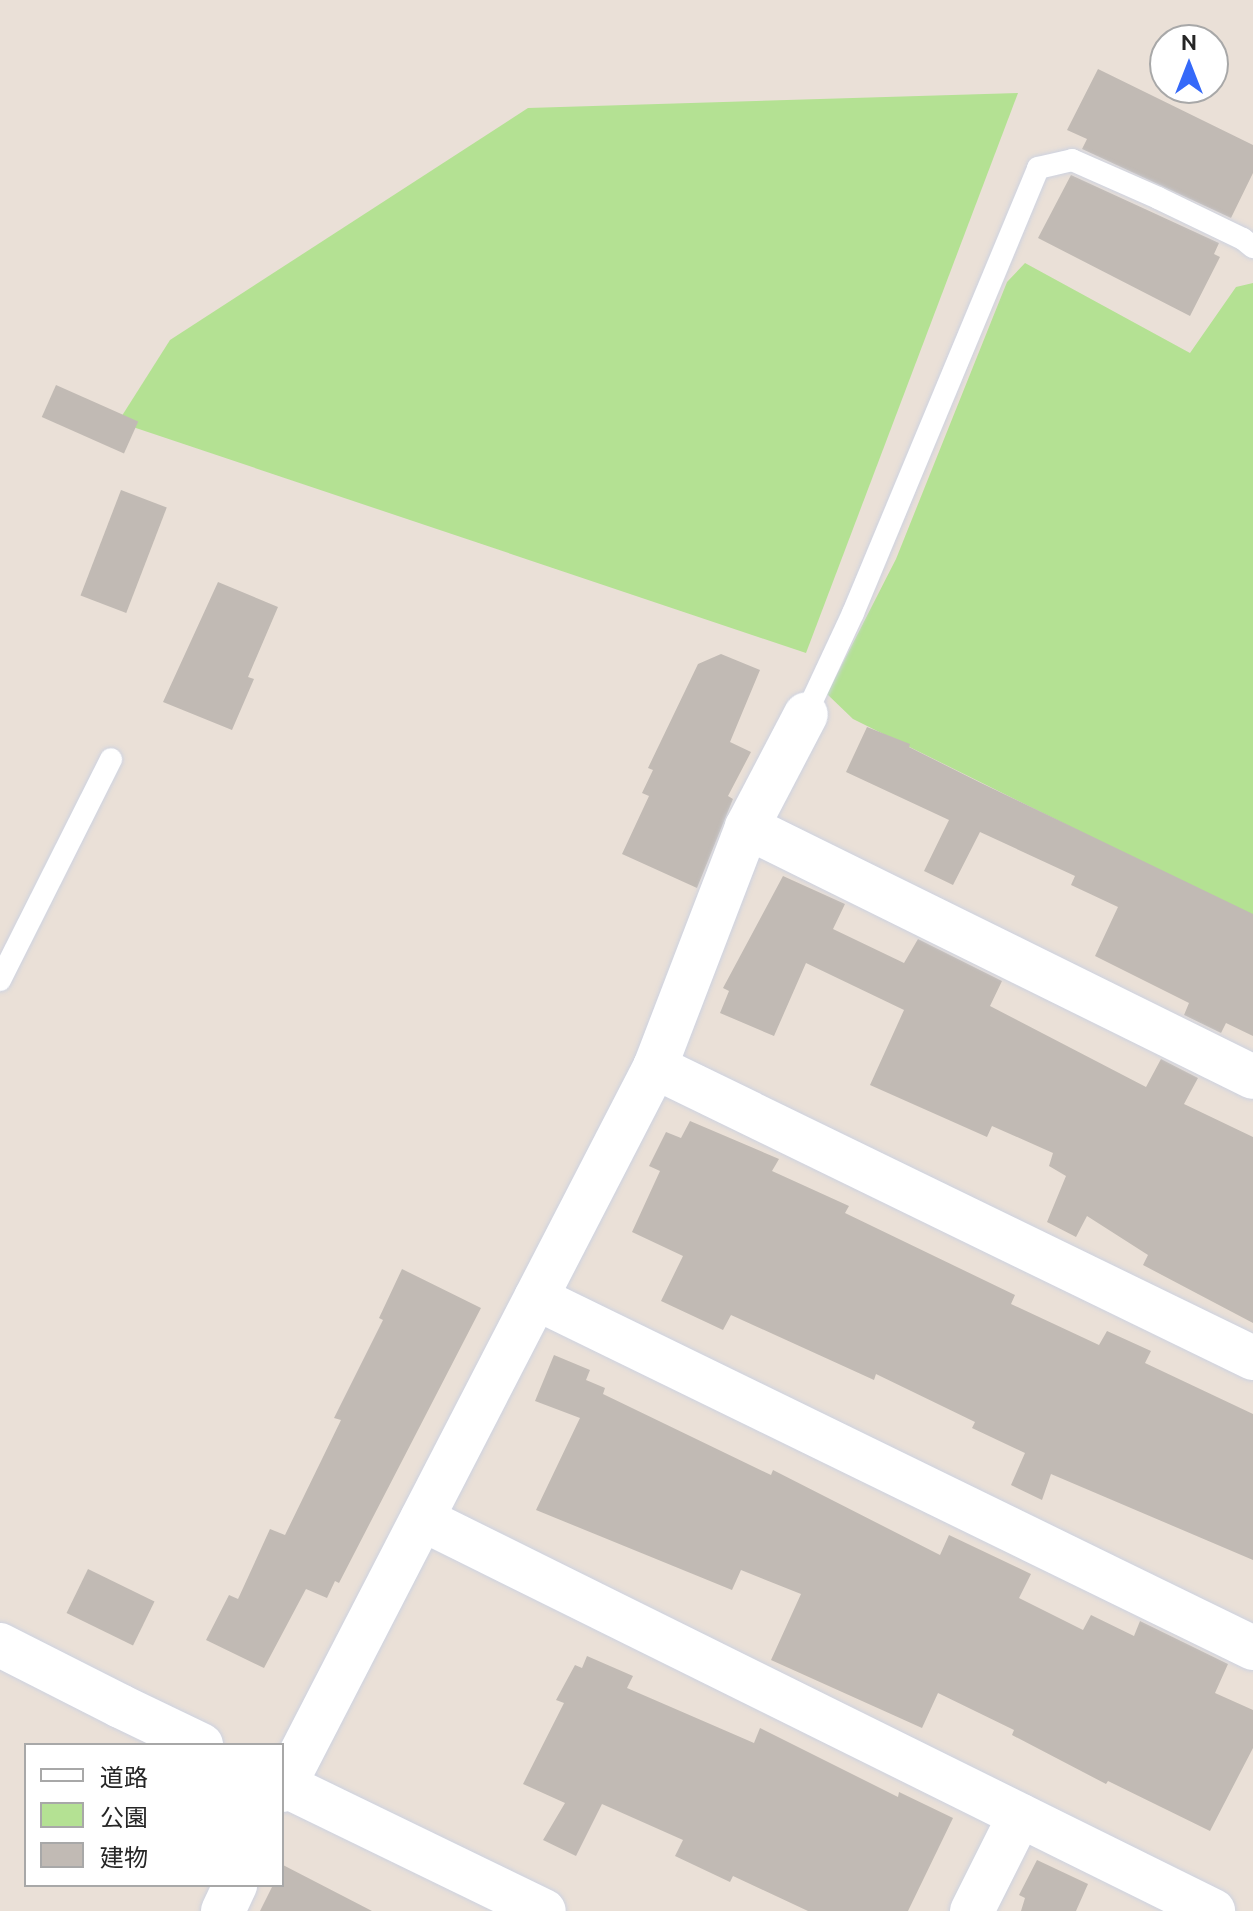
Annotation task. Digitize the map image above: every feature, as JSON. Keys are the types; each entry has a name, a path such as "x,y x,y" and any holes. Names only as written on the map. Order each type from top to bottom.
{"street":[{"path":"284,1785 655,1067 747,827 806,714"},
{"path":"747,827 1253,1077"},
{"path":"655,1067 1253,1358"},
{"path":"536,1298 1253,1648"},
{"path":"422,1519 1213,1911"},
{"path":"0,1645 197,1743"},
{"path":"284,1787 544,1911"},
{"path":"972,1911 1020,1815"},
{"path":"223,1911 234,1887"}],"lane":[{"path":"806,714 853,613 1038,168 1072,160 1158,198 1243,239 1253,247"},
{"path":"0,980 111,759"}],"green space":[{"path":"1018,93 806,653 118,422 170,340 528,108"},
{"path":"1025,263 1190,353 1236,287 1253,283 1253,917 853,719 827,694 896,559 1007,282"}],"building":[{"path":"1098,69 1149,94 1149,104 1169,104 1253,145 1253,173 1231,218 1082,149 1087,139 1067,130"},
{"path":"1071,175 1219,243 1214,254 1220,257 1190,316 1038,238"},
{"path":"56,385 138,422 124,454 42,417"},
{"path":"121,490 167,508 126,613 81,595"},
{"path":"218,582 278,607 248,677 254,679 232,730 163,702"},
{"path":"721,654 760,670 730,742 751,752 728,796 733,799 697,888 622,854 649,796 642,793 653,770 648,768 698,664"},
{"path":"867,727 910,744 909,747 979,782 1253,914 1253,1036 1226,1023 1221,1033 1184,1015 1189,1003 1095,956 1118,907 1071,885 1075,876 980,832 953,885 924,871 949,820 846,772"},
{"path":"783,876 845,904 833,929 904,963 918,939 1002,981 990,1006 1146,1087 1161,1059 1198,1078 1184,1104 1253,1137 1253,1323 1143,1265 1148,1255 1087,1216 1076,1237 1047,1222 1066,1176 1049,1166 1053,1153 992,1126 987,1137 870,1085 904,1010 806,963 774,1036 720,1013 729,991 723,988"},
{"path":"690,1121 779,1159 772,1171 849,1206 845,1213 1015,1295 1011,1304 1099,1345 1107,1331 1151,1351 1145,1363 1253,1414 1253,1560 1051,1474 1042,1500 1011,1485 1025,1453 972,1428 975,1422 876,1374 874,1380 731,1315 723,1330 661,1301 683,1256 632,1232 660,1171 649,1166 666,1132 681,1138"},
{"path":"402,1269 481,1308 339,1583 335,1581 327,1598 306,1589 264,1668 206,1640 229,1595 238,1599 270,1529 285,1535 341,1420 334,1418 383,1320 379,1318"},
{"path":"554,1355 590,1370 586,1380 605,1388 603,1394 771,1475 773,1470 940,1555 949,1535 1031,1574 1019,1598 1083,1630 1091,1615 1134,1636 1140,1621 1228,1664 1215,1693 1253,1710 1253,1748 1210,1831 1108,1781 1106,1784 1012,1735 1014,1730 938,1693 922,1728 771,1660 801,1594 741,1570 732,1590 536,1510 580,1418 535,1401"},
{"path":"88,1569 155,1601 133,1645 67,1613"},
{"path":"587,1656 633,1676 627,1688 754,1743 760,1728 898,1797 899,1792 953,1818 908,1911 808,1911 733,1876 730,1882 675,1856 683,1840 602,1804 576,1856 543,1840 565,1803 523,1784 564,1703 556,1700 575,1665 582,1668"},
{"path":"1037,1860 1088,1884 1076,1911 1021,1911 1025,1898 1019,1895"},
{"path":"284,1866 372,1911 260,1911 272,1887 284,1887"}]}
